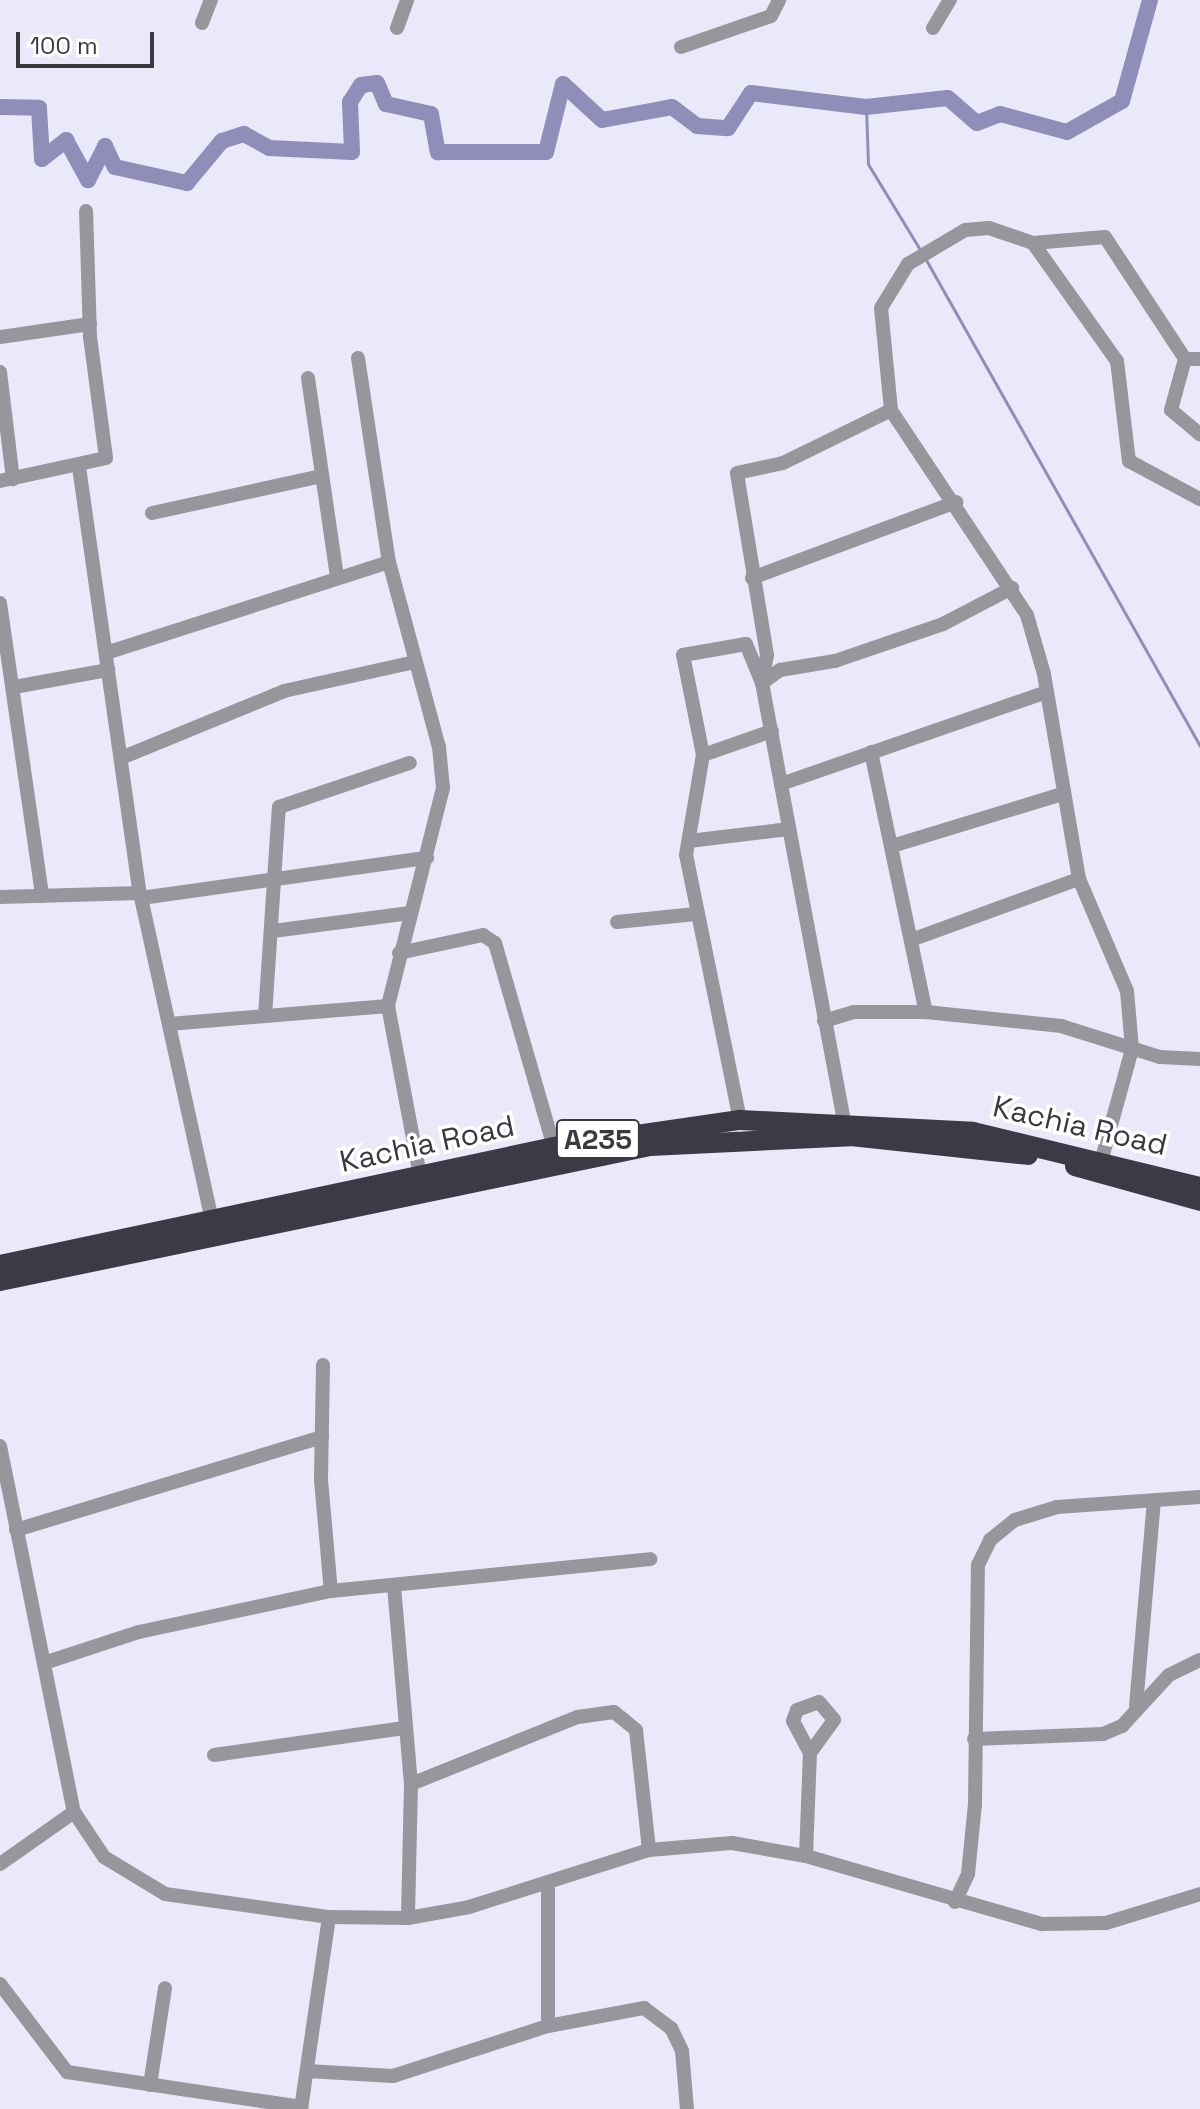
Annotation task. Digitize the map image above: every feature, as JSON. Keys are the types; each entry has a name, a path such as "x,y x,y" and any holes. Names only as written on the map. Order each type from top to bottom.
{"highway":[{"name":"Kachia Road","path":"0,1265 554,1147 740,1120 844,1121 973,1132 1102,1158 1200,1187"},
{"name":"Kachia Road","path":"0,1281 560,1161 722,1139 851,1136 953,1145 1085,1168 1200,1201"}],"street":[{"path":"202,23 211,0"},
{"path":"397,28 407,0"},
{"path":"681,47 771,16 779,0"},
{"path":"933,28 950,0"},
{"path":"0,372 7,480 79,467 106,458 90,324 86,211"},
{"path":"1102,1158 1132,1049 1127,991 1079,879 1062,794 1047,692 1012,588 891,410 881,308 908,264 965,230 989,228 1033,243 1105,237 1192,359 1171,410 1200,434"},
{"path":"1033,243 1117,361 1129,461 1200,499"},
{"path":"0,337 90,324"},
{"path":"358,358 389,562 443,788 388,1006 420,1176"},
{"path":"308,378 337,576"},
{"path":"762,683 767,655 737,473 783,463 891,410"},
{"path":"79,467 140,896 212,1220"},
{"path":"152,513 322,476"},
{"path":"752,578 956,502"},
{"path":"106,653 337,576 389,562"},
{"path":"762,683 780,670 943,624 1012,588"},
{"path":"0,603 4,648 14,687 42,896"},
{"path":"740,1120 696,914 689,841 703,755 683,655 746,644 762,683 772,731 844,1121"},
{"path":"121,758 284,691 415,662"},
{"path":"14,687 108,670"},
{"path":"781,784 1047,692"},
{"path":"703,755 772,731"},
{"path":"871,752 926,1012"},
{"path":"265,1016 279,807 410,763"},
{"path":"892,846 1062,794"},
{"path":"689,841 789,829"},
{"path":"0,897 140,896 427,858"},
{"path":"911,940 1079,879"},
{"path":"273,931 410,913"},
{"path":"617,922 696,914"},
{"path":"399,953 483,935 495,943 554,1147"},
{"path":"169,1024 388,1006"},
{"path":"824,1021 854,1012 926,1012 1061,1026 1132,1049 1200,1059"},
{"path":"323,1365 322,1437 331,1591"},
{"path":"16,1530 322,1437"},
{"path":"0,1446 74,1812 104,1857 154,1890 329,1917 408,1918 548,1882 649,1850 732,1843 806,1856 955,1902 1042,1924 1106,1923 1200,1894"},
{"path":"955,1902 968,1874 978,1565 990,1540 1015,1520 1057,1507 1200,1497"},
{"path":"1136,1706 1154,1501"},
{"path":"44,1663 139,1632 331,1591 650,1559"},
{"path":"394,1586 411,1784 408,1918"},
{"path":"974,1739 1103,1734 1122,1726 1136,1706 1169,1675 1200,1660"},
{"path":"411,1784 578,1717 614,1712 636,1730 649,1850"},
{"path":"214,1755 404,1728"},
{"path":"806,1856 810,1753"},
{"path":"0,1864 74,1812"},
{"path":"548,1882 548,2026"},
{"path":"0,1984 67,2072 301,2108 329,1917"},
{"path":"150,2085 165,1988"},
{"path":"307,2071 393,2076 548,2026 615,2008 658,2014 682,2051 687,2109"}],"waterway":[{"path":"0,107 39,108 42,159 66,140 88,180 105,146 115,167 187,183 222,141 244,134 269,148 352,152 350,102 361,85 377,83 386,104 431,114 438,152 546,152 563,84 602,120 672,107 697,126 728,128 751,93 866,107 948,98 977,123 1000,114 1067,132 1122,101 1150,0"},
{"path":"866,107 868,164 921,251"},
{"path":"925,258 1200,746"}]}
